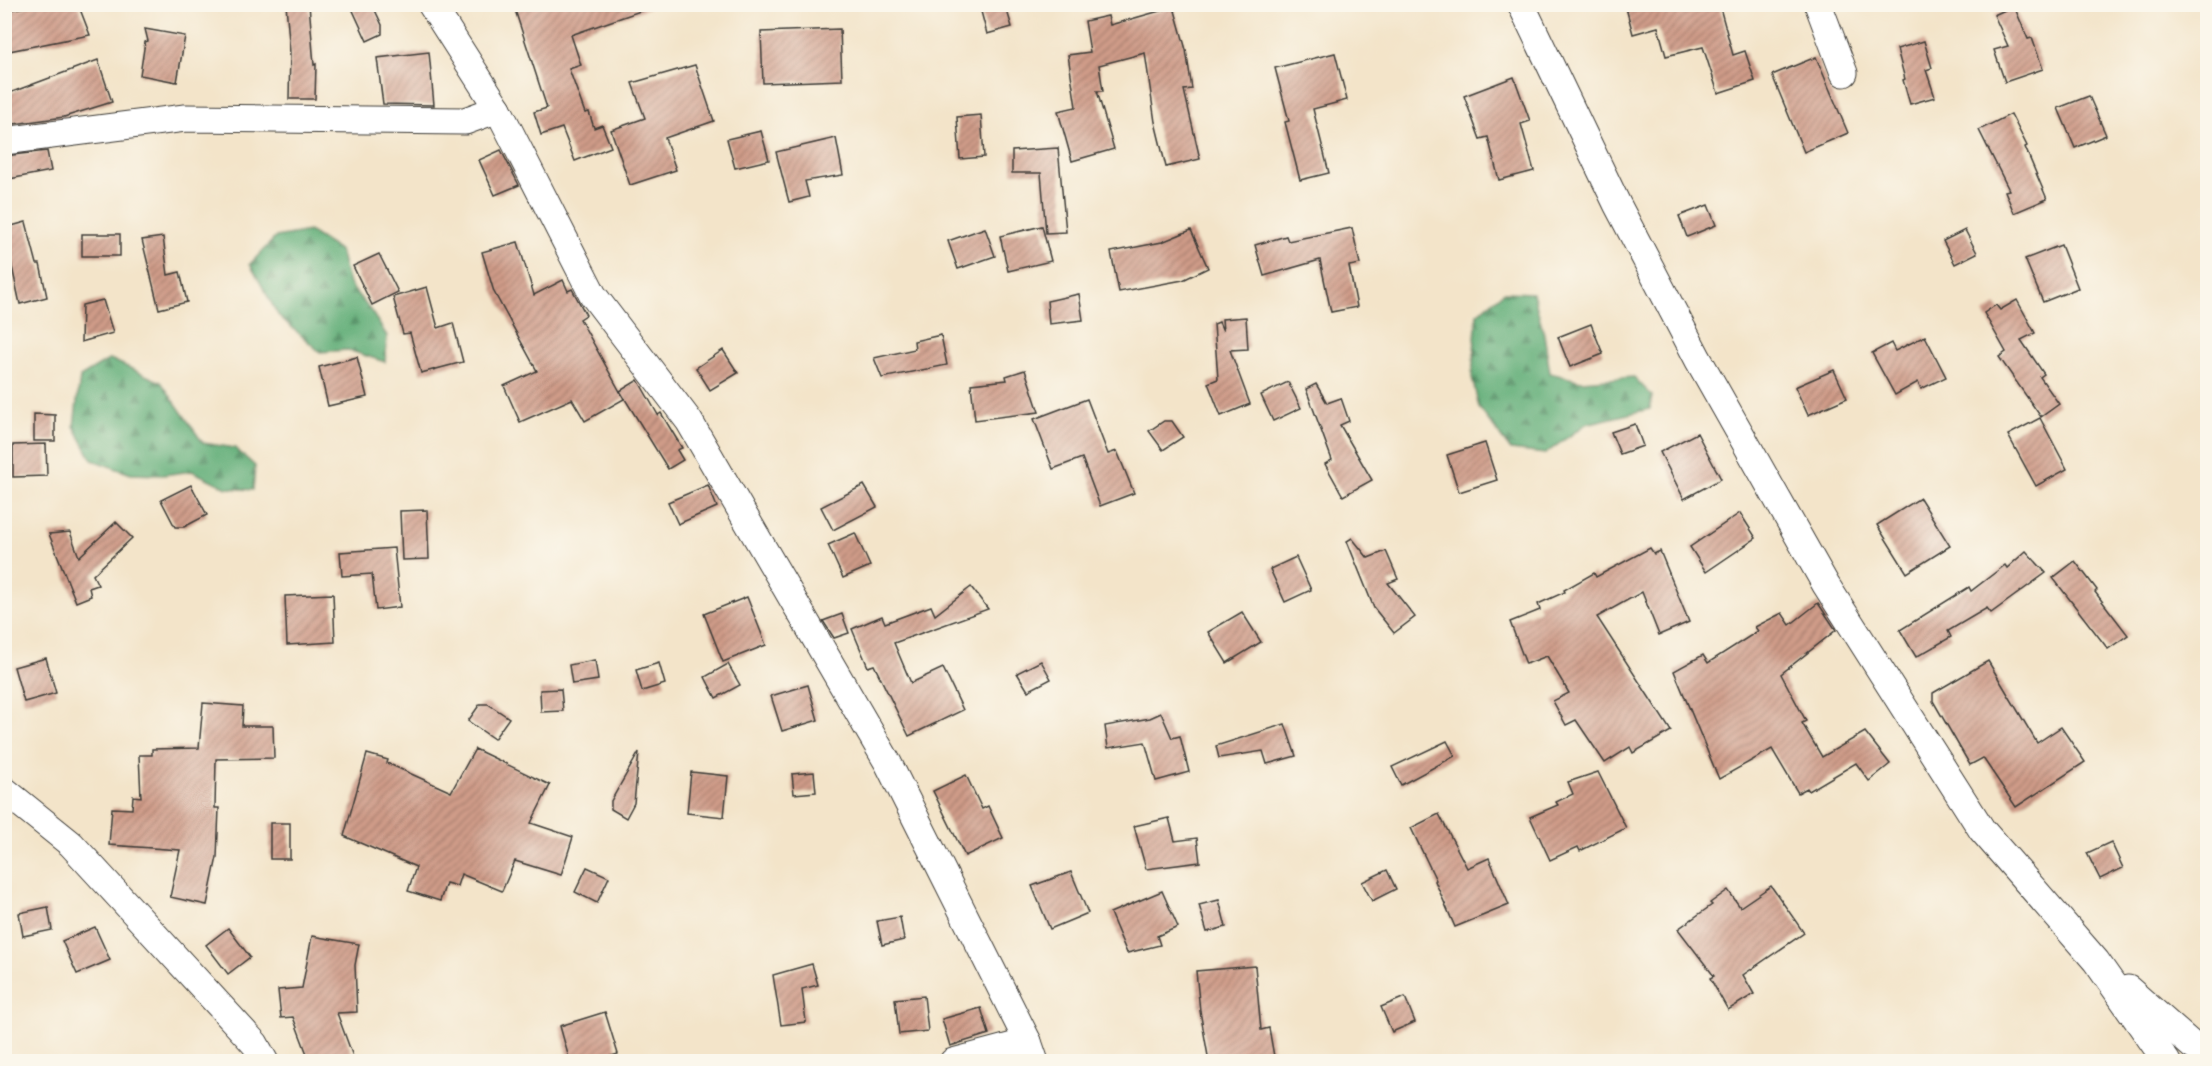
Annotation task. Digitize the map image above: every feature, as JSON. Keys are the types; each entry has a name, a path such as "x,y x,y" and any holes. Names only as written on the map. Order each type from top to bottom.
{"street":[{"path":"431,4 498,109 593,295 688,420 888,763 1031,1052 952,1062"},
{"path":"1521,4 1617,204 1682,328 1826,585 1982,830 2096,961 2167,1062"},
{"path":"1818,4 1844,73"},
{"path":"4,141 185,118 465,121 498,109"},
{"path":"4,790 71,844 255,1044 265,1062"},
{"path":"2096,961 2193,1046 2208,1055"}],"green space":[{"path":"309,231 340,251 349,284 371,311 387,336 385,362 348,350 320,352 278,315 250,264 276,237"},
{"path":"1504,292 1533,293 1544,334 1550,373 1581,381 1634,377 1652,396 1650,409 1586,424 1545,454 1511,450 1479,408 1472,377 1477,314"},
{"path":"110,359 161,382 203,443 235,448 255,466 253,490 227,488 192,471 163,475 131,474 92,460 74,426 80,377"}],"building":[{"path":"25,4 78,4 90,35 4,52 4,11 26,7"},
{"path":"286,4 309,4 314,65 316,64 315,99 289,99 290,53"},
{"path":"350,4 372,4 382,25 382,34 367,41"},
{"path":"532,4 649,4 649,8 571,35 581,65 569,69 585,113 589,112 594,128 602,125 611,147 575,161 562,128 541,135 534,112 547,108 515,10"},
{"path":"979,4 1005,4 1012,27 987,34"},
{"path":"1625,4 1719,4 1733,55 1745,51 1755,81 1718,93 1703,47 1666,56 1658,27 1633,34"},
{"path":"2014,6 2028,39 2032,38 2043,69 2005,82 1994,50 2008,46 1994,15"},
{"path":"1174,7 1186,50 1192,89 1184,90 1200,159 1166,167 1155,122 1145,53 1099,65 1103,91 1097,91 1114,149 1072,161 1058,111 1076,107 1068,55 1090,52 1085,21 1108,16 1110,25"},
{"path":"145,29 185,36 177,82 140,75 145,42 148,41"},
{"path":"840,29 842,80 763,83 761,32"},
{"path":"1924,41 1932,68 1926,70 1935,97 1910,104 1897,49"},
{"path":"429,52 434,105 383,104 377,58"},
{"path":"1335,53 1347,100 1313,109 1329,173 1300,180 1285,122 1289,121 1275,68"},
{"path":"1816,57 1848,133 1804,152 1772,75"},
{"path":"98,60 112,102 64,117 14,124 4,95"},
{"path":"695,65 714,121 665,138 676,170 630,185 611,130 645,118 632,83"},
{"path":"1514,77 1530,121 1521,124 1534,171 1499,180 1488,137 1480,139 1464,96"},
{"path":"2089,96 2106,135 2075,148 2058,108"},
{"path":"2011,114 2027,146 2025,147 2047,199 2014,213 2005,191 2009,190 1979,130"},
{"path":"981,115 984,157 960,159 957,117"},
{"path":"761,131 769,160 735,168 727,139"},
{"path":"836,138 843,175 805,181 809,197 789,202 776,152"},
{"path":"1058,148 1066,232 1046,233 1041,173 1012,173 1012,151"},
{"path":"501,150 519,185 495,195 479,160"},
{"path":"47,151 51,171 4,180 4,156"},
{"path":"1708,205 1716,225 1687,237 1679,216"},
{"path":"26,222 37,264 40,264 47,297 20,304 11,262 8,262 4,250 4,228"},
{"path":"1042,226 1051,261 1008,271 1000,236"},
{"path":"985,228 995,256 958,269 948,241"},
{"path":"1352,228 1360,264 1349,266 1357,307 1331,312 1320,260 1264,276 1255,245 1286,236 1288,241"},
{"path":"1191,230 1208,268 1183,280 1119,292 1111,252 1162,242"},
{"path":"1965,230 1977,253 1955,264 1943,241"},
{"path":"82,234 120,234 120,256 82,256"},
{"path":"163,237 168,275 180,272 187,302 159,309 142,240"},
{"path":"518,242 534,295 563,280 568,291 572,289 586,315 580,319 624,399 585,421 572,399 520,422 504,386 537,371 494,292 482,252"},
{"path":"2061,245 2078,288 2043,302 2025,259"},
{"path":"379,254 398,292 372,305 353,266"},
{"path":"427,287 438,328 453,323 463,362 421,373 410,333 403,334 393,297"},
{"path":"1079,294 1083,320 1049,324 1047,301"},
{"path":"103,300 113,333 81,342 82,305"},
{"path":"2017,300 2035,333 2021,340 2044,374 2040,377 2059,404 2041,417 1999,357 2006,352 1984,313 1996,305 2000,310"},
{"path":"1246,317 1248,349 1230,350 1250,404 1221,416 1208,383 1218,379 1214,324 1219,322 1223,331 1222,319"},
{"path":"1591,324 1603,354 1570,367 1558,337"},
{"path":"941,335 947,365 882,378 874,358 915,349 914,341"},
{"path":"1925,336 1946,377 1921,389 1918,382 1895,395 1872,353 1891,343 1895,351"},
{"path":"723,350 738,373 710,390 696,368"},
{"path":"357,357 367,397 328,406 319,367"},
{"path":"1025,370 1039,412 975,420 971,384 1007,380 1006,376"},
{"path":"1834,370 1847,398 1808,415 1795,387"},
{"path":"638,380 658,415 661,413 682,448 677,450 683,460 668,469 620,391"},
{"path":"1288,382 1301,408 1273,421 1261,395"},
{"path":"1316,384 1327,403 1341,398 1349,421 1340,425 1372,480 1343,496 1325,464 1332,460 1306,389"},
{"path":"1087,399 1108,454 1117,451 1134,493 1100,506 1082,458 1053,469 1034,419"},
{"path":"34,414 55,415 55,441 34,441"},
{"path":"2040,418 2067,469 2036,486 2008,435"},
{"path":"1164,421 1172,421 1183,437 1163,450 1149,431"},
{"path":"1635,424 1643,446 1620,454 1611,432"},
{"path":"1697,433 1721,479 1684,499 1660,452"},
{"path":"1485,443 1497,480 1459,492 1447,455"},
{"path":"46,444 47,476 13,477 13,445"},
{"path":"191,485 207,515 184,527 175,527 161,500"},
{"path":"708,485 717,507 678,524 668,502"},
{"path":"864,485 877,507 833,530 821,507"},
{"path":"1920,498 1950,546 1907,573 1877,525"},
{"path":"427,510 429,559 402,560 400,511"},
{"path":"1740,513 1756,538 1706,572 1690,547"},
{"path":"116,522 132,538 93,575 98,585 89,588 91,596 76,602 49,534 70,532 79,557"},
{"path":"855,533 870,566 843,578 828,545"},
{"path":"1352,538 1368,558 1386,551 1398,579 1388,583 1415,617 1394,633 1374,608 1347,541"},
{"path":"394,548 400,607 376,610 372,574 342,576 340,552"},
{"path":"1650,548 1654,554 1660,551 1689,622 1659,635 1642,592 1597,617 1671,731 1633,753 1630,747 1605,763 1576,720 1566,725 1553,701 1569,693 1547,656 1526,664 1510,622 1540,610 1538,604 1565,592 1564,590 1594,573 1596,577"},
{"path":"2026,551 2046,573 1991,613 1987,608 1948,631 1951,637 1916,657 1900,630 1969,587 1971,591 2005,565 2007,568"},
{"path":"1296,557 1311,590 1285,602 1270,569"},
{"path":"2075,561 2128,635 2108,649 2053,578"},
{"path":"971,587 988,609 894,643 911,683 943,668 963,710 909,736 874,665 868,667 852,629 882,616 885,623 931,606 935,615"},
{"path":"333,594 335,642 287,645 285,596"},
{"path":"747,597 766,645 723,662 704,614"},
{"path":"1818,603 1836,630 1781,674 1806,721 1802,723 1822,757 1865,732 1890,764 1869,781 1856,763 1809,791 1807,788 1798,793 1772,749 1719,779 1674,671 1703,655 1708,663 1758,631 1755,627 1782,613 1790,625"},
{"path":"1242,612 1261,642 1227,663 1208,632"},
{"path":"842,614 849,633 834,638 823,621"},
{"path":"46,658 56,693 24,702 14,667"},
{"path":"595,660 598,680 572,684 569,665"},
{"path":"1041,661 1051,679 1028,691 1017,673"},
{"path":"1988,661 2037,743 2061,727 2085,762 2016,807 1983,758 1970,765 1933,701 1933,693"},
{"path":"659,663 665,684 642,691 636,670"},
{"path":"728,664 740,685 716,698 705,677"},
{"path":"808,685 818,720 782,731 771,696"},
{"path":"561,689 563,711 541,712 540,690"},
{"path":"203,703 243,706 242,726 273,726 274,758 216,759 215,808 219,808 217,857 207,905 170,897 180,850 109,845 112,808 132,809 133,796 141,797 139,755 152,755 152,749 199,748"},
{"path":"480,704 488,704 509,718 494,739 468,721"},
{"path":"1161,713 1172,738 1180,736 1189,772 1156,781 1145,742 1108,748 1105,726 1150,718"},
{"path":"1285,724 1296,756 1267,764 1263,751 1219,758 1216,746"},
{"path":"1447,741 1455,756 1401,785 1392,767"},
{"path":"475,749 550,785 531,823 573,837 561,875 515,861 502,891 461,874 457,886 446,883 440,901 408,891 416,867 344,836 367,754 388,760 387,763 451,792"},
{"path":"639,752 634,803 626,818 611,809 611,801"},
{"path":"691,772 728,776 724,817 687,813"},
{"path":"814,772 816,792 794,794 792,774"},
{"path":"1598,772 1626,828 1580,851 1578,847 1550,860 1530,817 1558,805 1556,802 1573,794 1568,782"},
{"path":"966,775 982,809 988,806 1003,838 965,856 933,791"},
{"path":"1439,814 1467,868 1489,858 1509,905 1455,927 1411,828"},
{"path":"1169,818 1175,841 1197,838 1200,862 1146,869 1134,826"},
{"path":"270,823 290,823 290,859 270,859"},
{"path":"2111,842 2123,868 2100,879 2087,853"},
{"path":"587,867 609,877 597,903 575,892"},
{"path":"1387,870 1396,889 1372,901 1362,882"},
{"path":"1071,872 1088,913 1050,929 1032,886"},
{"path":"1771,886 1804,933 1743,975 1754,994 1728,1010 1710,978 1714,976 1678,929 1712,905 1710,903 1728,890 1740,907"},
{"path":"1162,891 1178,927 1157,936 1160,945 1127,953 1110,913"},
{"path":"1219,900 1226,927 1207,932 1199,905"},
{"path":"48,907 52,930 23,936 19,913"},
{"path":"900,917 904,940 882,945 877,921"},
{"path":"95,927 110,960 77,974 62,941"},
{"path":"228,928 250,957 228,974 206,945"},
{"path":"312,936 359,944 355,965 357,1012 337,1013 355,1062 310,1062 293,1017 281,1018 278,990 302,988"},
{"path":"812,964 818,985 802,989 806,1022 781,1025 773,975"},
{"path":"1255,966 1261,1030 1269,1028 1275,1062 1209,1062 1196,971"},
{"path":"924,996 928,1031 899,1034 895,999"},
{"path":"1405,997 1415,1022 1392,1032 1381,1007"},
{"path":"981,1008 989,1034 950,1046 942,1019"},
{"path":"605,1012 618,1054 594,1062 570,1062 560,1026"}]}
